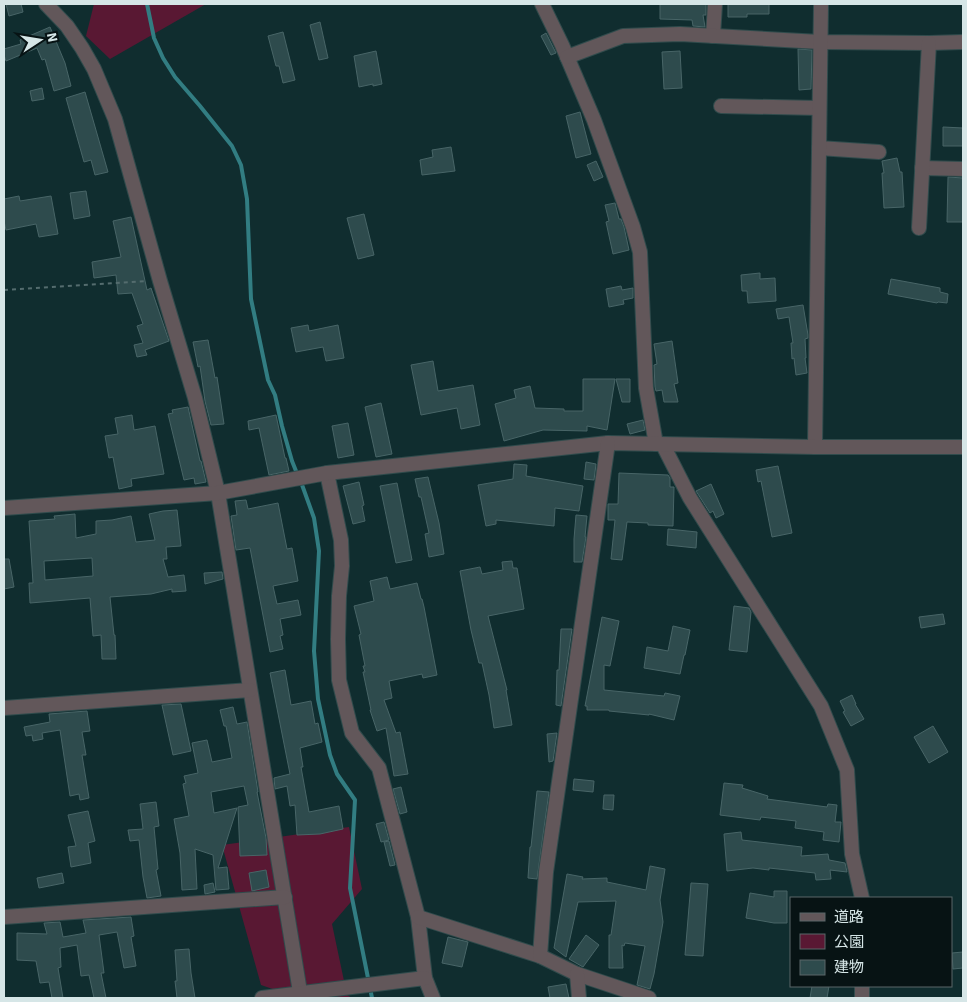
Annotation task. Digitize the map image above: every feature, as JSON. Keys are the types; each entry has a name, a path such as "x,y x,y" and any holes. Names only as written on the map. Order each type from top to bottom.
{"street":[{"path":"46,4 67,26 82,48 94,69 115,119 195,398 218,493 301,996"},
{"path":"542,4 594,120 633,227 640,252 646,388 660,444 690,498 821,706 847,770 852,854 862,897"},
{"path":"713,36 715,4"},
{"path":"815,447 821,4"},
{"path":"567,57 623,36 680,34 820,42 963,42"},
{"path":"919,228 929,43"},
{"path":"721,106 819,108"},
{"path":"819,148 879,152"},
{"path":"922,168 963,169"},
{"path":"540,956 546,872 608,443"},
{"path":"4,508 218,493 327,473 608,443 815,447 963,447"},
{"path":"327,473 341,540 342,566 338,639 339,680 352,733 379,768 418,916 426,978 433,998"},
{"path":"4,708 250,690"},
{"path":"4,918 285,897"},
{"path":"418,916 540,956 577,974 649,998"},
{"path":"577,974 579,998"},
{"path":"262,998 301,996 426,978"}],"path":[{"path":"4,290 160,280"}],"green space":[{"path":"94,4 206,4 110,59 86,36"},
{"path":"349,827 362,889 332,924 347,995 352,998 299,998 261,985 222,845"}],"building":[{"path":"6,4 21,4 23,12 9,16"},
{"path":"660,4 706,4 706,15 703,15 705,27 693,26 692,20 660,19"},
{"path":"728,4 769,4 769,14 747,14 747,17 728,17"},
{"path":"320,22 328,58 319,60 310,25"},
{"path":"50,27 65,63 71,86 54,91 45,59 42,60 37,48 6,61 4,55 4,49 21,44 20,40"},
{"path":"283,32 295,80 283,83 268,36"},
{"path":"546,33 556,53 551,55 541,36"},
{"path":"798,49 812,50 811,89 799,90"},
{"path":"376,51 382,84 359,87 354,56"},
{"path":"680,51 682,88 664,89 662,52"},
{"path":"42,88 44,99 32,101 30,91"},
{"path":"85,92 108,172 95,175 91,160 84,162 66,98"},
{"path":"580,112 591,154 576,158 566,116"},
{"path":"943,127 963,128 963,146 943,146"},
{"path":"451,147 455,171 422,175 420,160 433,157 432,150"},
{"path":"897,158 900,172 902,172 904,207 884,208 882,161"},
{"path":"596,161 603,177 594,181 587,165"},
{"path":"948,177 963,178 963,222 947,222"},
{"path":"86,191 90,216 74,219 70,193"},
{"path":"19,196 20,201 51,196 58,234 39,237 36,224 6,230 4,199"},
{"path":"615,203 619,219 621,219 624,227 629,250 613,254 606,222 609,221 605,205"},
{"path":"364,214 374,255 358,259 347,218"},
{"path":"131,217 147,290 151,288 169,341 145,350 147,355 137,357 134,345 143,343 137,326 143,324 132,293 118,294 116,275 94,278 92,262 121,257 113,221"},
{"path":"760,273 760,279 775,278 776,301 748,303 747,291 742,291 741,275"},
{"path":"891,279 940,288 940,292 948,294 947,303 937,303 888,294"},
{"path":"621,286 622,290 633,288 633,298 623,300 624,304 609,307 606,289"},
{"path":"803,305 808,335 808,338 805,339 807,373 796,375 794,358 792,359 791,343 793,343 789,317 778,319 776,309"},
{"path":"308,325 309,331 338,325 344,358 326,361 323,347 296,352 291,328"},
{"path":"208,340 215,378 217,377 224,424 211,425 200,366 198,367 193,342"},
{"path":"672,341 678,383 674,384 678,402 664,402 662,390 656,391 655,387 654,365 657,364 654,344"},
{"path":"433,361 438,391 473,385 480,425 461,429 457,408 421,415 411,365"},
{"path":"583,379 615,379 607,430 587,426 587,431 543,430 504,441 495,404 516,398 514,390 530,386 535,408 583,411"},
{"path":"616,379 630,379 630,402 622,402"},
{"path":"381,403 392,454 376,457 365,407"},
{"path":"188,407 206,482 195,484 194,478 184,480 168,414 173,413 172,410"},
{"path":"132,415 134,430 155,426 164,474 131,479 132,486 119,489 113,457 109,458 105,436 118,434 115,418"},
{"path":"276,415 289,471 269,475 259,428 249,430 248,421"},
{"path":"643,420 645,430 630,434 627,424"},
{"path":"348,423 354,455 338,458 332,426"},
{"path":"586,462 596,464 594,480 584,479"},
{"path":"514,464 527,465 526,476 583,486 579,511 555,508 554,526 496,520 496,524 486,526 478,485 513,479"},
{"path":"778,466 792,533 772,537 761,481 758,482 756,470"},
{"path":"619,473 668,475 670,487 674,487 673,526 627,522 622,560 611,559 615,520 608,520 608,504 618,504"},
{"path":"428,477 444,554 429,557 425,534 429,533 415,479"},
{"path":"359,482 365,521 353,524 343,486"},
{"path":"397,483 412,560 396,563 380,486"},
{"path":"711,484 724,514 716,518 713,511 710,513 696,491"},
{"path":"246,500 248,509 278,503 287,549 292,548 298,581 273,586 277,604 298,600 301,615 280,619 283,635 280,636 283,649 270,652 250,548 236,550 231,516 237,515 235,501"},
{"path":"177,510 181,546 166,547 167,559 163,559 168,577 184,575 186,591 172,592 172,589 151,594 110,597 116,659 102,659 101,635 93,636 90,598 30,603 29,583 33,583 29,521 55,519 54,516 75,514 76,538 96,534 96,521 131,516 136,542 155,540 149,514","holes":["92,558 93,576 45,580 44,561"]},
{"path":"576,515 587,516 582,562 574,562"},
{"path":"668,529 697,532 696,548 667,545"},
{"path":"4,559 9,559 14,587 4,589"},
{"path":"512,561 513,568 517,568 524,609 488,616 507,690 512,725 494,728 489,695 482,663 479,663 471,630 460,571 480,567 482,574 503,570 502,562"},
{"path":"222,572 223,579 205,584 204,573"},
{"path":"387,577 390,589 417,583 424,607 437,675 423,678 422,674 389,681 392,698 384,700 396,733 400,732 408,774 394,776 386,728 377,731 370,710 363,672 365,672 363,666 365,666 359,635 361,634 354,606 374,601 370,581"},
{"path":"734,606 749,608 751,612 747,652 729,650"},
{"path":"943,614 945,624 921,628 919,617"},
{"path":"602,617 619,621 610,666 604,665 604,690 664,696 665,693 680,696 674,720 649,714 587,710 587,706 585,706"},
{"path":"673,626 690,630 680,674 644,668 647,647 668,651"},
{"path":"561,629 572,629 561,706 556,705"},
{"path":"285,670 291,705 311,701 315,724 318,723 322,742 300,748 303,767 301,767 309,812 339,806 343,829 320,834 297,835 295,805 290,806 287,786 275,789 274,778 290,774 270,673"},
{"path":"852,695 864,719 851,726 843,712 845,711 840,701"},
{"path":"181,704 191,751 173,755 162,705"},
{"path":"233,707 237,724 247,722 266,838 267,855 240,856 238,807 248,805 244,786 211,792 214,813 237,808 218,868 227,867 229,889 216,890 213,855 195,849 197,889 182,890 180,853 174,819 189,816 183,784 186,783 184,776 198,773 192,743 207,740 212,762 232,758 226,726 224,726 220,710"},
{"path":"87,711 90,731 82,732 86,755 82,755 89,798 80,800 79,794 70,796 60,730 42,733 43,739 33,741 32,735 26,736 24,727 50,722 49,714"},
{"path":"933,726 948,752 929,763 914,737"},
{"path":"557,733 553,761 549,762 547,734"},
{"path":"574,779 594,781 593,792 573,790"},
{"path":"724,783 743,785 742,788 768,796 767,799 827,807 828,804 837,805 835,822 841,822 839,842 823,840 824,832 795,828 796,821 761,817 760,820 720,815"},
{"path":"401,787 407,812 400,814 393,789"},
{"path":"537,791 549,792 537,879 528,878"},
{"path":"604,795 614,795 613,810 603,809"},
{"path":"156,802 159,826 154,827 158,869 156,870 161,896 147,898 139,840 130,841 128,830 143,829 140,804"},
{"path":"88,811 95,841 88,843 91,863 71,867 68,847 76,846 68,815"},
{"path":"384,822 389,840 381,842 376,824"},
{"path":"741,832 742,840 802,847 801,856 828,854 829,860 845,863 847,872 830,870 831,879 816,880 815,873 769,868 769,870 753,868 727,871 724,834"},
{"path":"389,841 395,865 390,866 384,842"},
{"path":"650,866 665,869 660,900 663,922 650,989 637,985 645,946 625,943 624,946 622,945 623,968 609,968 609,935 611,935 616,901 578,902 566,957 554,948 567,874 583,877 582,879 607,878 607,882 646,890"},
{"path":"266,870 269,887 252,891 249,873"},
{"path":"62,873 64,883 39,888 37,878"},
{"path":"213,883 215,892 205,894 204,885"},
{"path":"691,883 708,884 703,956 685,955"},
{"path":"774,891 787,891 787,923 774,923 746,918 750,893 774,897"},
{"path":"131,917 134,936 131,937 136,966 124,968 117,932 99,935 104,973 101,973 106,998 94,998 89,975 81,976 77,945 60,948 61,967 58,968 63,998 52,998 49,982 40,983 36,961 17,960 17,933 47,934 44,923 60,922 63,937 86,933 83,920"},
{"path":"586,935 599,945 583,967 569,959"},
{"path":"448,937 468,942 462,967 442,963"},
{"path":"189,949 195,998 177,998 175,950"},
{"path":"963,952 963,968 953,969 952,953"},
{"path":"566,984 569,998 550,998 548,987"},
{"path":"812,987 829,987 827,998 810,998"}],"waterway":[{"path":"147,4 154,38 163,58 175,77 232,146 241,165 247,199 251,299 268,380 275,395 282,426 298,476"},
{"path":"301,482 314,518 319,551 314,651 318,699 330,755 337,774 355,800 350,888 372,998"}]}
